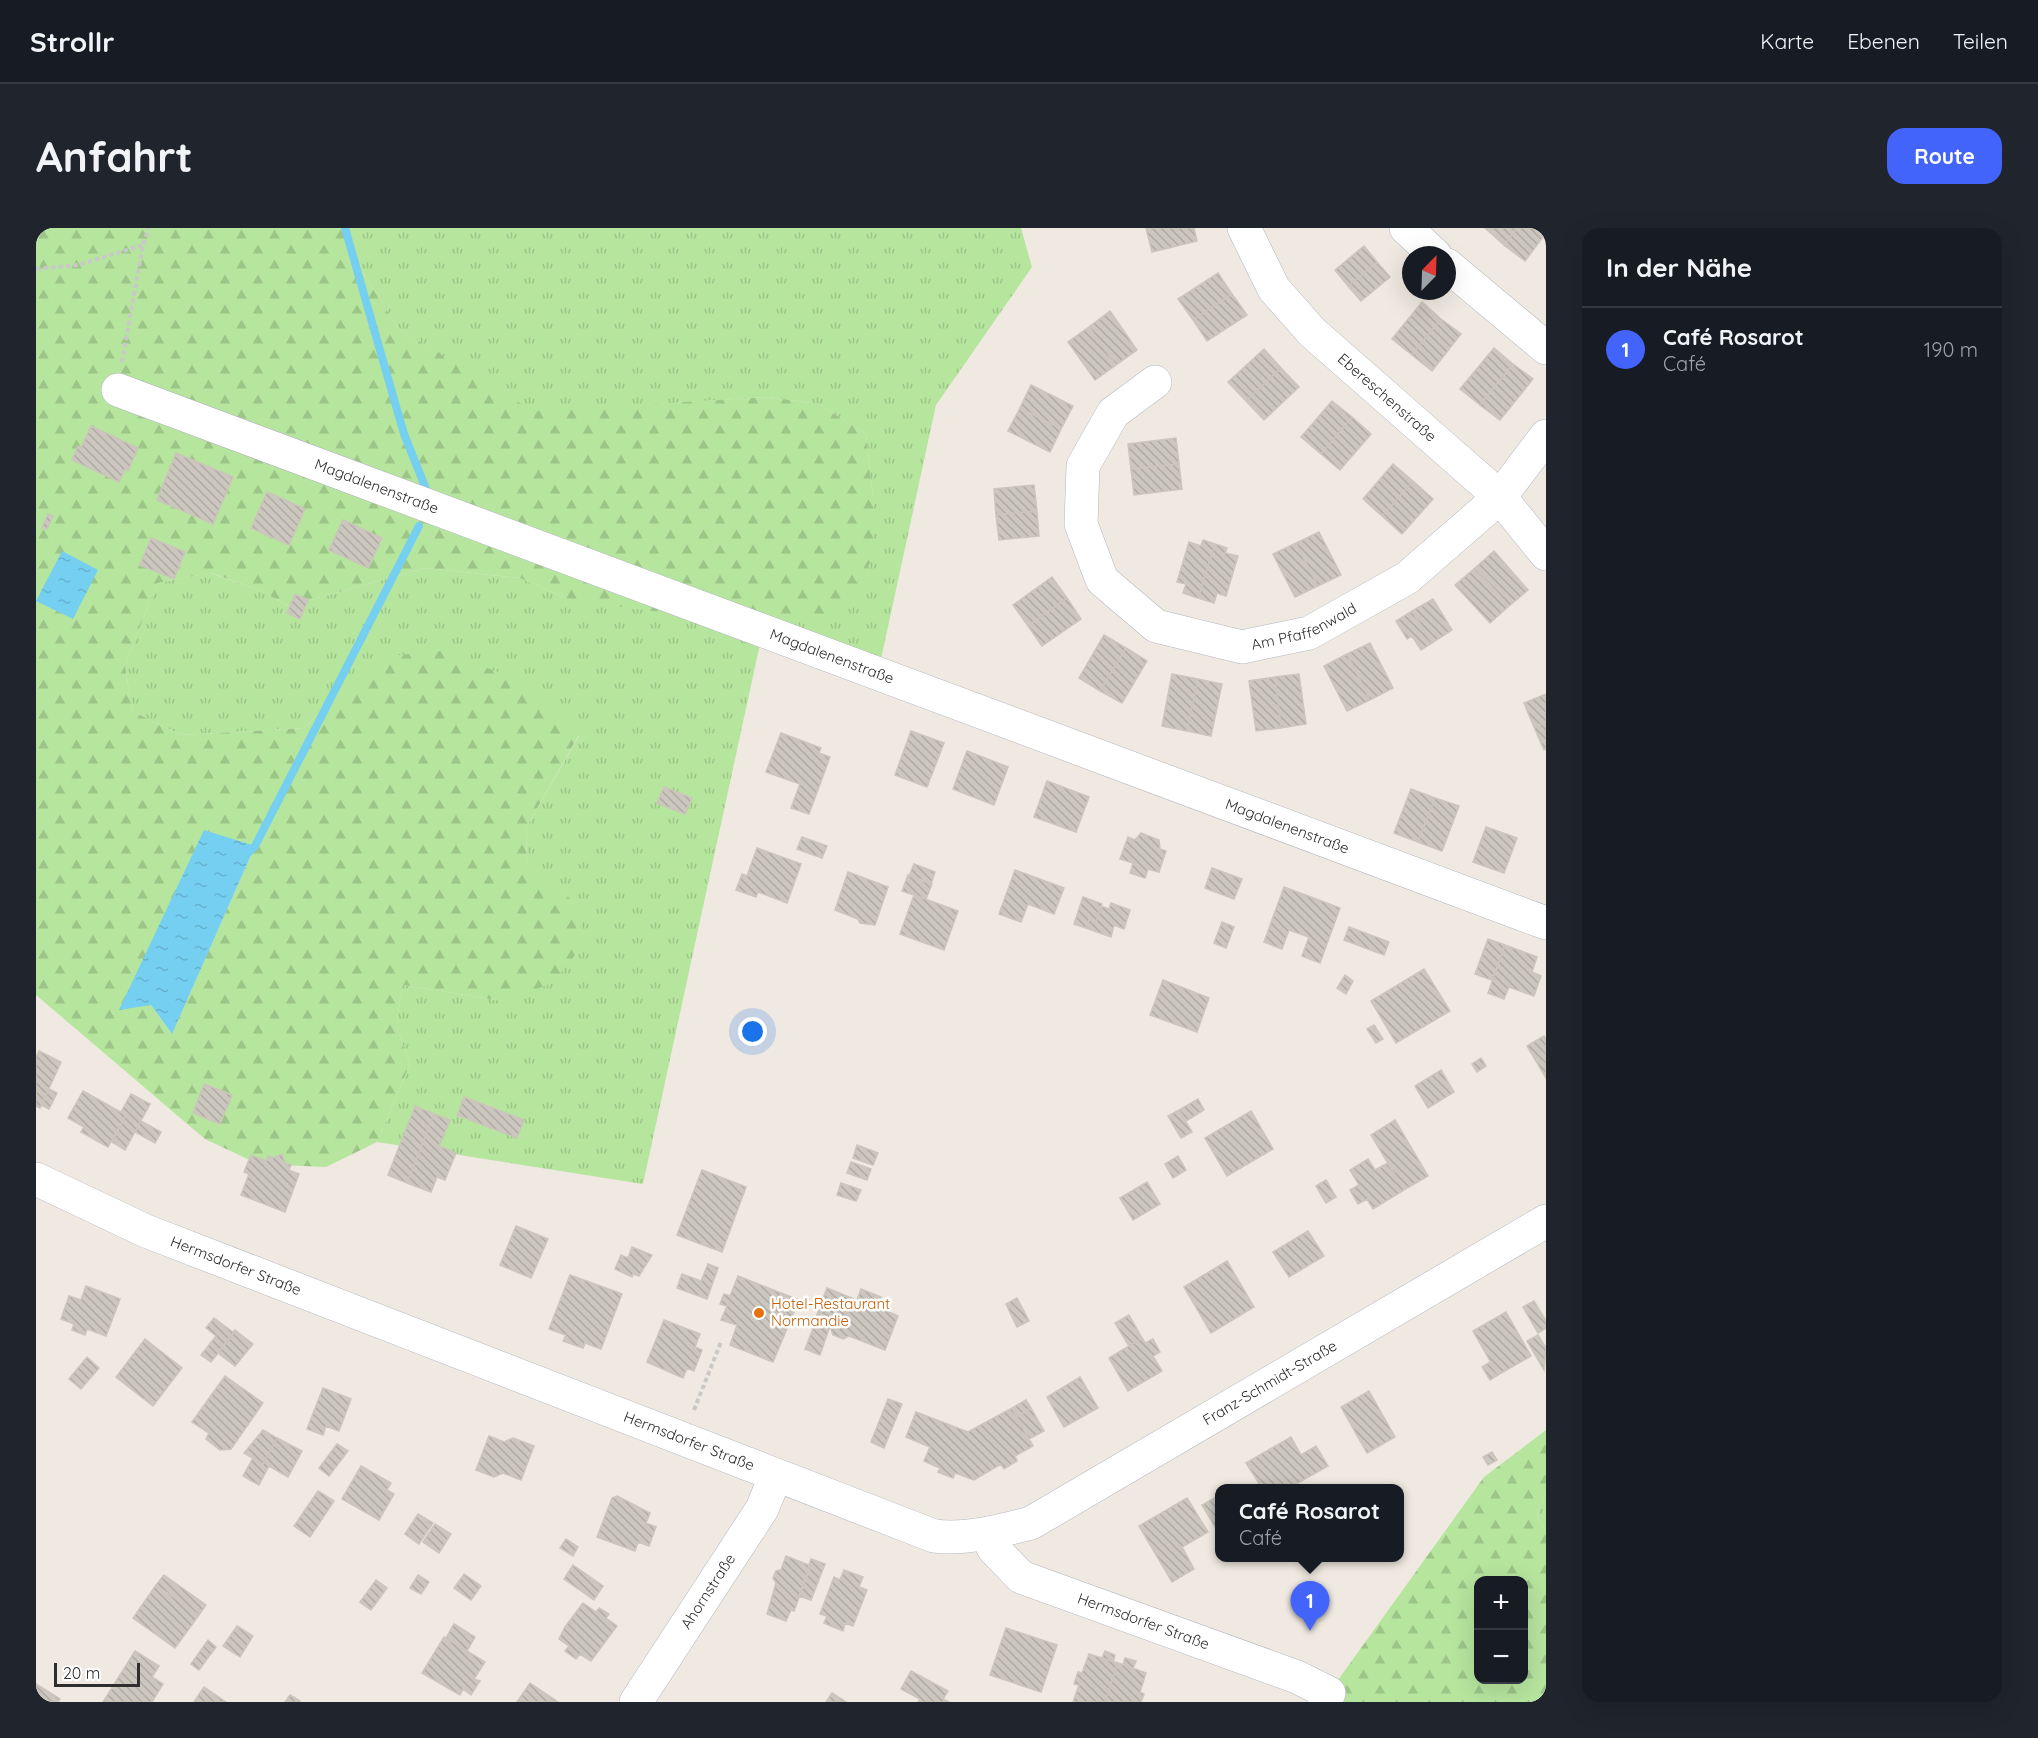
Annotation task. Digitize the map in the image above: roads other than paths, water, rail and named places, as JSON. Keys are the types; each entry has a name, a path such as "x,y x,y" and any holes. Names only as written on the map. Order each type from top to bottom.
{"street":[{"name":"Ebereschenstraße","path":"1244,228 1274,289 1312,332 1500,497 1546,554"},
{"path":"1406,228 1425,246"},
{"path":"1456,273 1546,348"},
{"name":"Am Pfaffenwald","path":"1155,382 1113,414 1083,466 1081,524 1102,580 1156,626 1242,647 1309,633 1407,578 1500,497 1546,436"},
{"name":"Magdalenenstraße","path":"117,390 1546,923"},
{"name":"Hermsdorfer Straße","path":"36,1179 146,1231 683,1439 775,1477 934,1536 953,1538 989,1533 993,1548 1021,1577 1297,1677 1327,1698"},
{"name":"Franz-Schmidt-Straße","path":"989,1533 1031,1523 1546,1221"},
{"name":"Ahornstraße","path":"636,1702 762,1509 775,1477"}],"water":[{"path":"62,551 98,570 73,619 36,601"},
{"path":"204,830 255,846 172,1034 151,1005 119,1010"}],"waterway":[{"path":"345,228 404,434 428,494"},
{"path":"249,852 255,846 419,526"}],"place":[{"name":"Hotel-Restaurant Normandie","path":"759,1313"},
{"name":"Café Rosarot","path":"1310,1631"}]}
